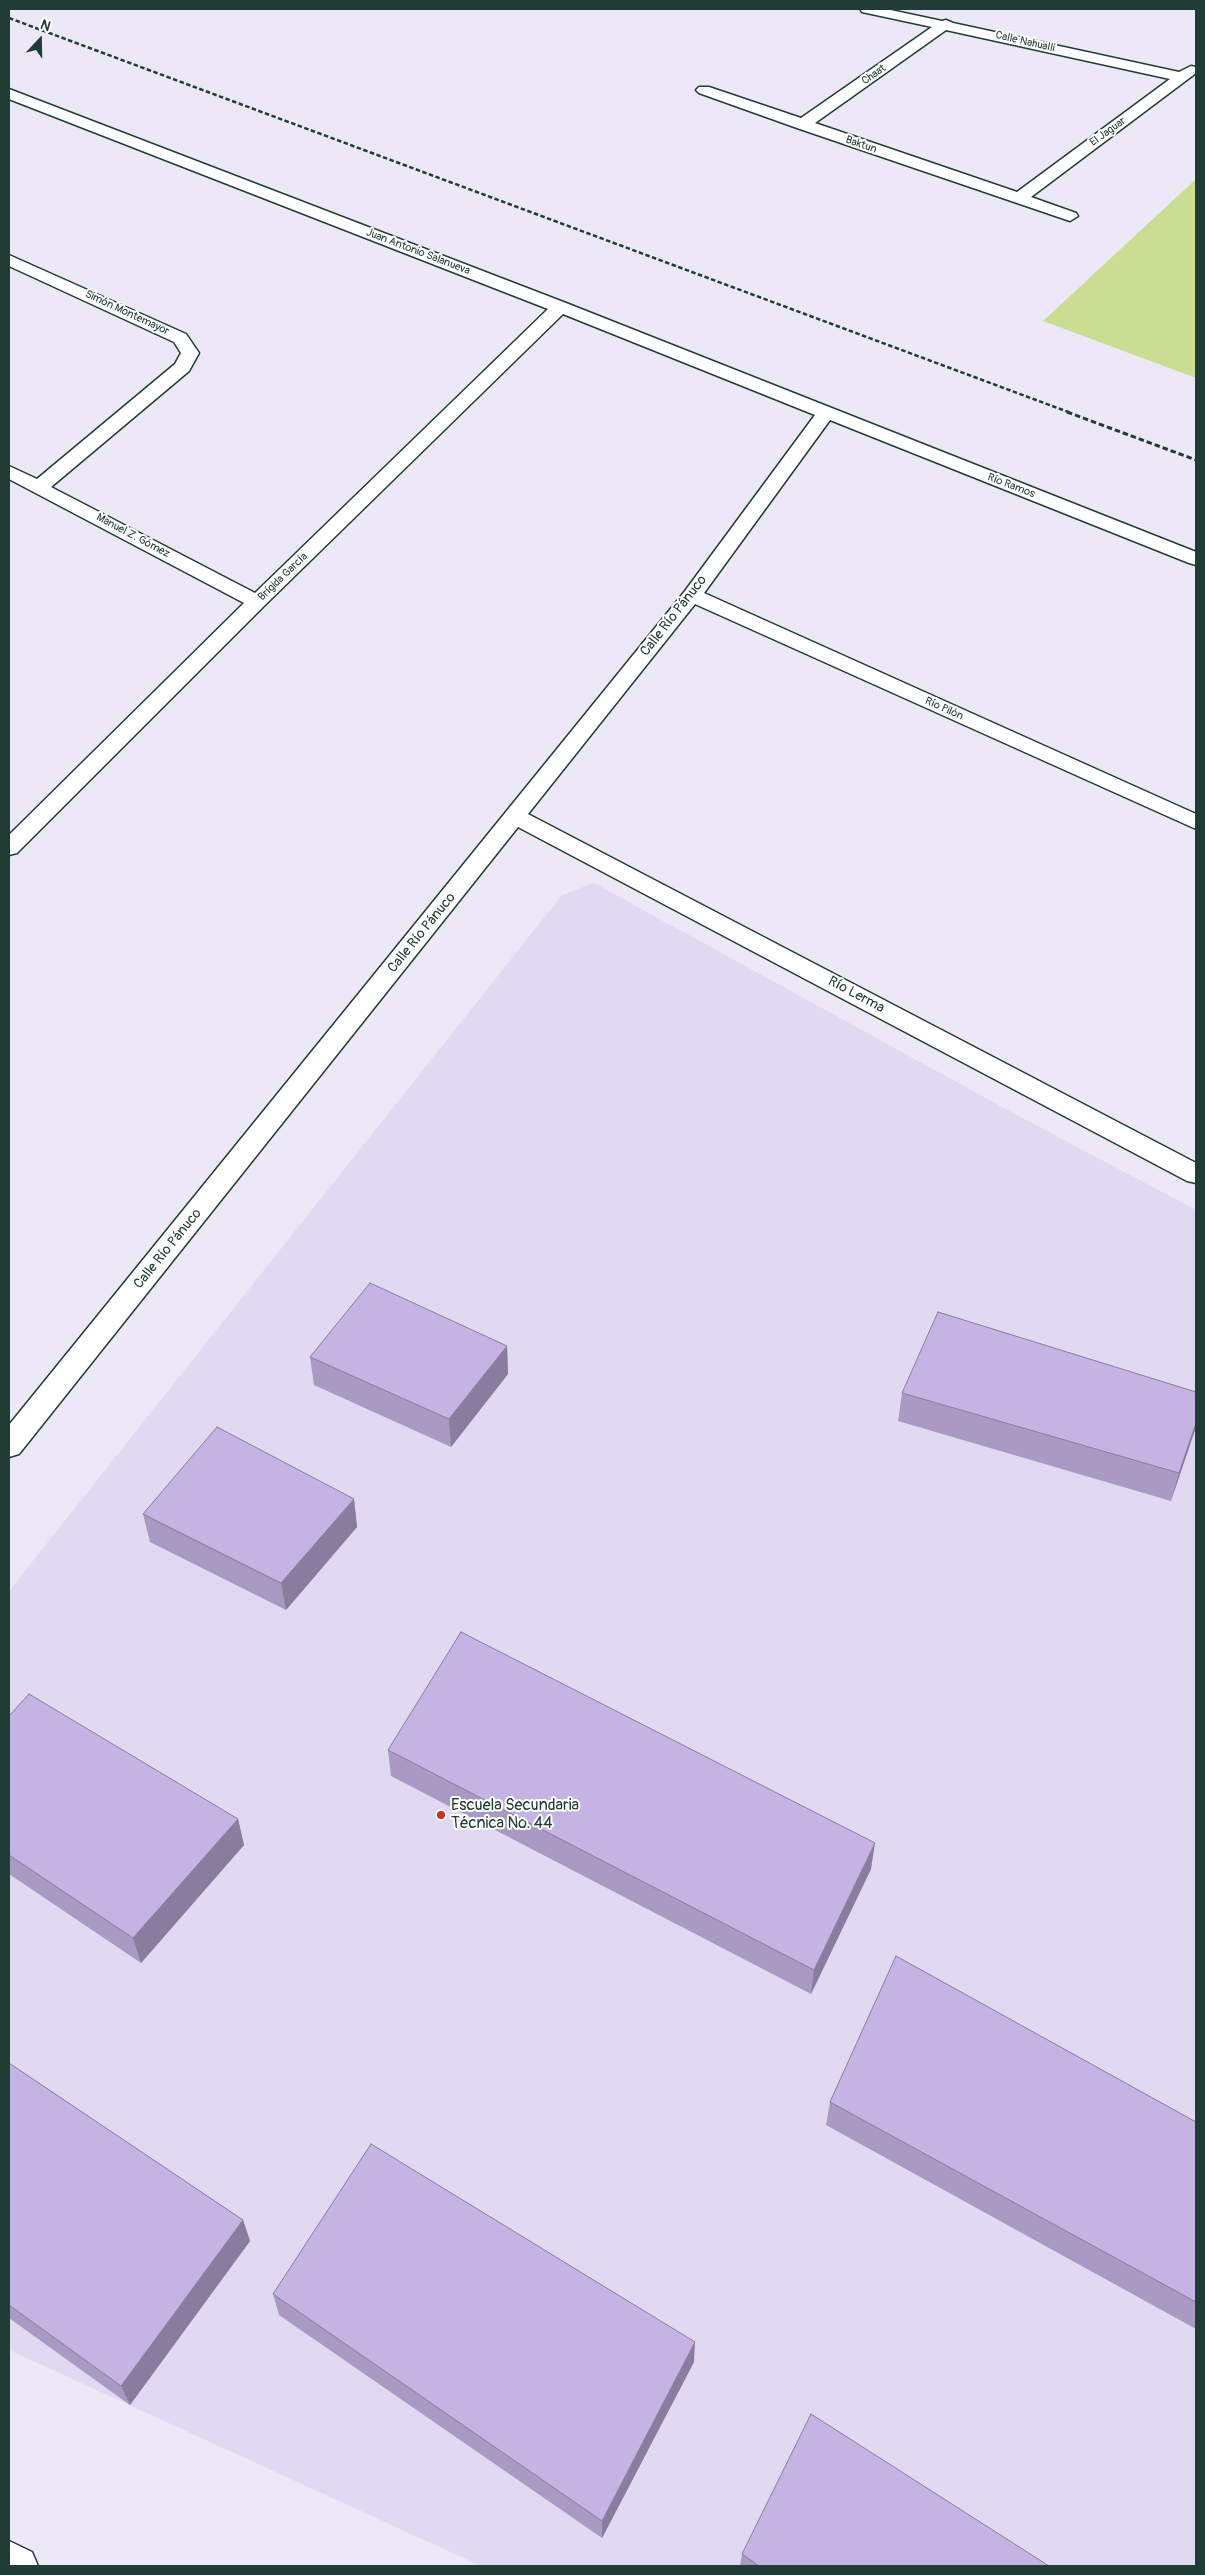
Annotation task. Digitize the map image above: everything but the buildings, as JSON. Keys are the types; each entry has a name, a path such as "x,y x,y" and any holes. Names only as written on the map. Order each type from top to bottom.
{"street":[{"name":"Calle Nahualli","path":"867,9 946,24 1182,77"},
{"name":"Chaat","path":"802,125 946,24"},
{"name":"El Jaguar","path":"1018,198 1196,66"},
{"name":"Baktun","path":"704,90 1070,216"},
{"name":"Juan Antonio Salanueva","path":"9,94 560,307 826,414"},
{"name":"Simón Montemayor","path":"9,260 180,338 190,353 182,367 39,487"},
{"name":"Brígida García","path":"9,848 257,602 560,307"},
{"name":"Río Ramos","path":"826,414 1196,559"},
{"name":"Calle Río Pánuco","path":"9,1446 516,817 692,595 826,414"},
{"name":"Manuel Z. Gómez","path":"9,472 257,602"},
{"name":"Río Pilón","path":"692,595 1196,822"},
{"name":"Río Lerma","path":"516,817 1196,1174"},
{"path":"9,2562 18,2566"}],"shaded area":[{"name":"Escuela Secundaria Técnica No. 44","path":"594,883 1013,1113 1196,1210 1196,2566 481,2566 9,2350 9,1591 562,895"}],"green space":[{"path":"1196,179 1196,378 1043,321"}],"railway":[{"path":"9,18 1071,413"},
{"path":"1067,412 1196,460"}],"place":[{"name":"Escuela Secundaria Técnica No. 44","path":"441,1815"}]}
